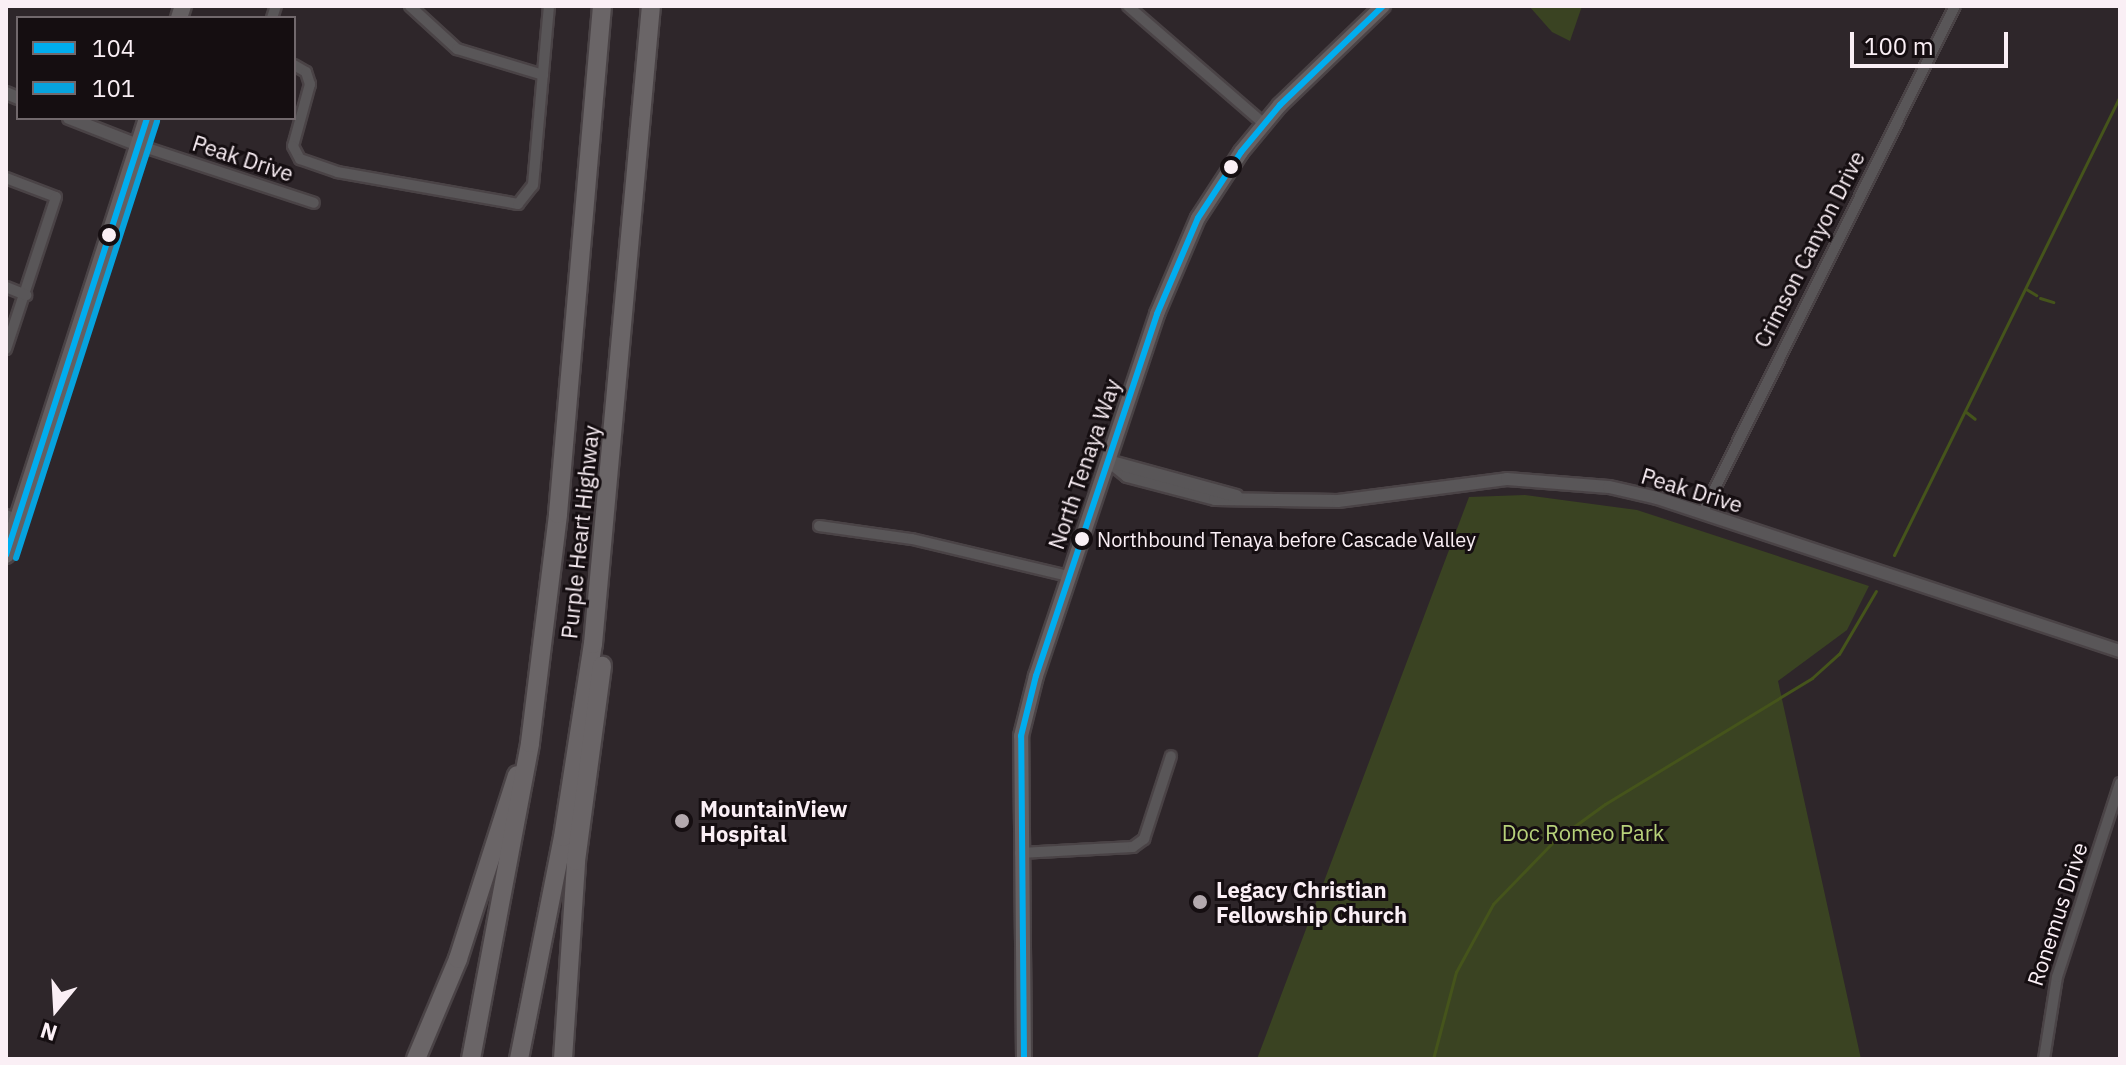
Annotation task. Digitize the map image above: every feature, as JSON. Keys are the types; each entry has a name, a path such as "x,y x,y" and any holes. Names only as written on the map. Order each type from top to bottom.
{"highway":[{"name":"Purple Heart Highway","path":"471,1059 530,743 558,514 602,6"},
{"name":"Purple Heart Highway","path":"519,1059 590,659 615,436 635,142 651,6"},
{"path":"563,1059 576,861 620,498 615,436"},
{"path":"416,1059 458,959 500,818 530,743"}],"main road":[{"name":"North Tenaya Way","path":"1024,1059 1021,736 1069,576 1178,259 1222,179 1263,123 1383,6"},
{"path":"6,555 12,518 146,120"}],"street":[{"path":"410,6 457,49 543,75"},
{"path":"296,66 306,72 310,84 293,146 300,159 337,172 511,205 531,192 549,6"},
{"path":"1128,6 1263,123"},
{"name":"Crimson Canyon Drive","path":"1703,512 1955,6"},
{"name":"Peak Drive","path":"74,120 138,145 314,203"},
{"path":"6,178 56,197 6,349"},
{"path":"6,287 26,295"},
{"name":"Peak Drive","path":"1110,462 1216,486 1236,496 1338,501 1454,483 1537,479 1609,487 1703,512 2120,651"},
{"path":"819,526 936,544 1069,576"},
{"path":"1020,853 1133,847 1144,839 1171,756"},
{"name":"Ronemus Drive","path":"2044,1059 2057,977 2120,783"}],"green space":[{"path":"1529,6 1582,6 1570,41 1552,32"},
{"name":"Doc Romeo Park","path":"1525,495 1637,510 1869,586 1847,630 1778,681 1861,1059 1257,1059 1469,497"}],"waterway":[{"path":"1894,555 2120,96"},
{"path":"2026,289 2036,295"},
{"path":"2040,298 2053,302"},
{"path":"1966,412 1975,419"},
{"path":"1433,1059 1456,972 1493,904 1554,841 1605,804 1812,678 1839,654 1876,591"}],"transit line":[{"name":"104","path":"1024,1059 1021,736 1036,676 1157,314 1198,218 1241,152 1280,105 1383,6"},
{"name":"104","path":"6,555 146,120"},
{"name":"101","path":"16,558 157,121"}],"place":[{"name":"Northbound Tenaya before Cascade Valley","path":"1082,539"},
{"name":"MountainView Hospital","path":"682,821"},
{"name":"Legacy Christian Fellowship Church","path":"1200,902"}]}
